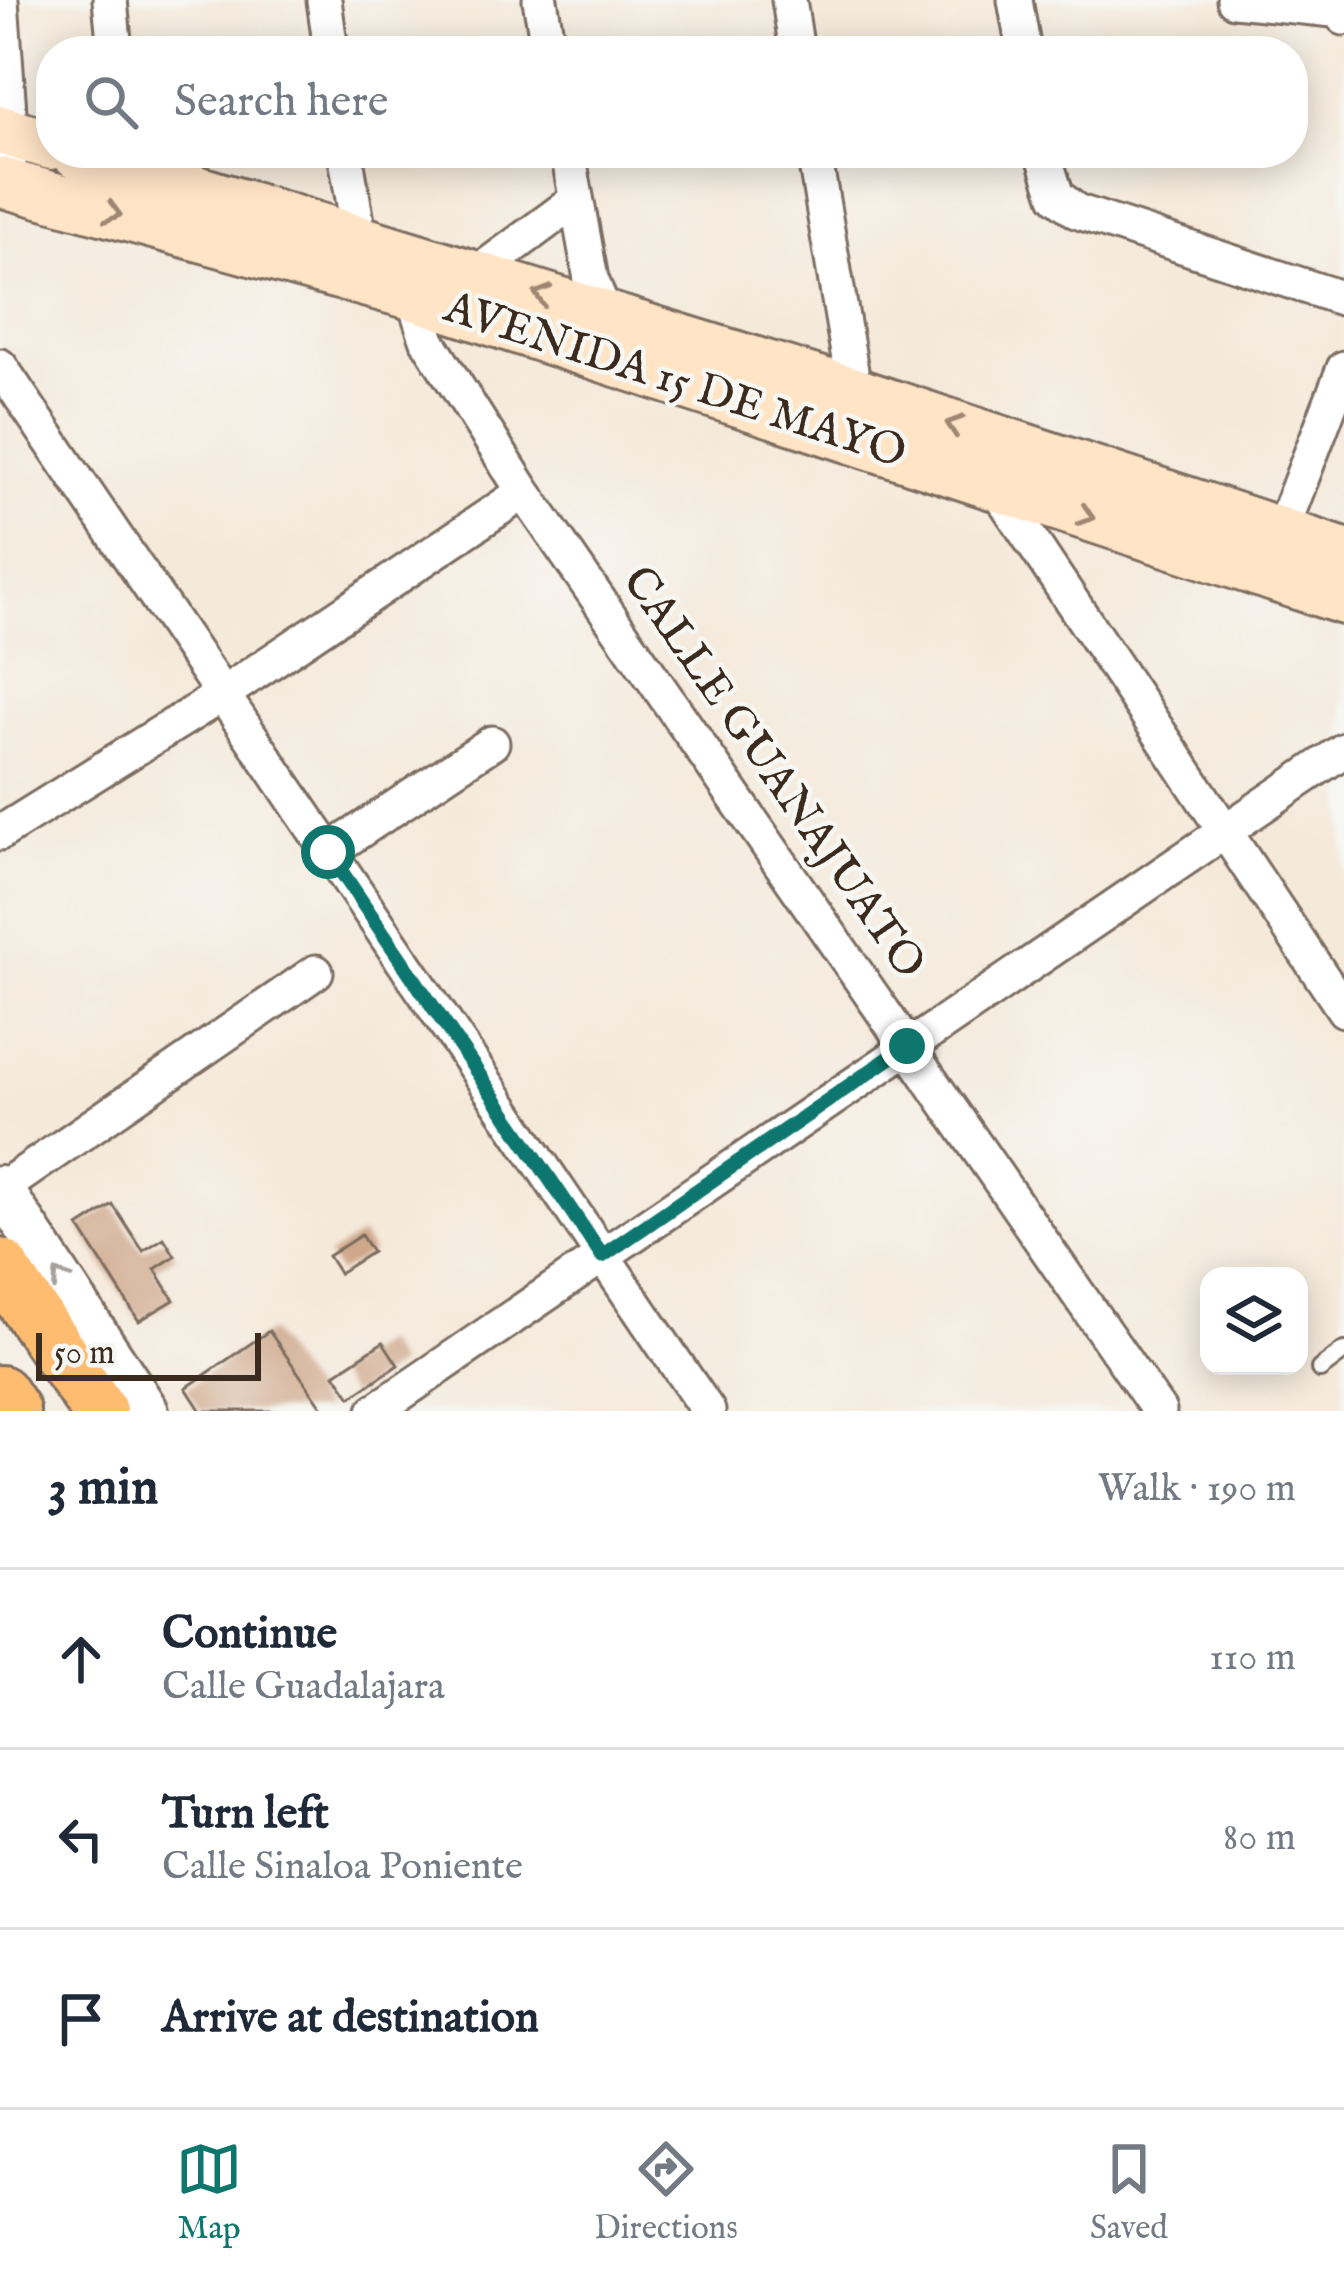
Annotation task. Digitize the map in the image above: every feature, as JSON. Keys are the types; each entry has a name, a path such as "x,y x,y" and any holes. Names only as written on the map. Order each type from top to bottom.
{"main road":[{"name":"AVENIDA 15 DE MAYO","path":"126,168 854,392 1273,553 1344,600"},
{"name":"AVENIDA 15 DE MAYO","path":"7,183 412,295 995,486 1273,553 1344,554"},
{"path":"0,1266 99,1411"},
{"path":"0,1393 12,1411"}],"street":[{"path":"1,0 21,136 7,183"},
{"path":"110,0 114,36"},
{"path":"324,0 329,36"},
{"path":"540,0 546,36"},
{"path":"789,0 795,36"},
{"path":"1015,0 1021,36"},
{"path":"1234,0 1343,11 1344,19"},
{"path":"348,168 361,239"},
{"path":"571,168 591,280 604,314"},
{"path":"817,168 866,444"},
{"path":"1048,168 1057,196 1076,211 1344,298"},
{"path":"476,274 576,200"},
{"name":"CALLE GUANAJUATO","path":"412,295 428,341 524,492 1159,1411"},
{"path":"0,366 708,1411"},
{"path":"1273,553 1344,368"},
{"path":"995,486 1344,1010"},
{"path":"0,832 220,696 524,492"},
{"path":"328,852 492,743"},
{"path":"375,1411 1344,750"},
{"path":"147,1411 1,1188 316,972"}],"lane":[{"path":"1320,1369 1344,1352"}],"building":[{"path":"113,1205 143,1251 164,1238 175,1256 155,1269 174,1300 139,1321 79,1227"},
{"path":"361,1235 372,1252 339,1273 328,1256"},
{"path":"269,1331 325,1411 201,1411 186,1388"},
{"path":"383,1342 398,1365 351,1397 335,1374"}],"route":[{"path":"328,852 602,1256 907,1046"}]}
